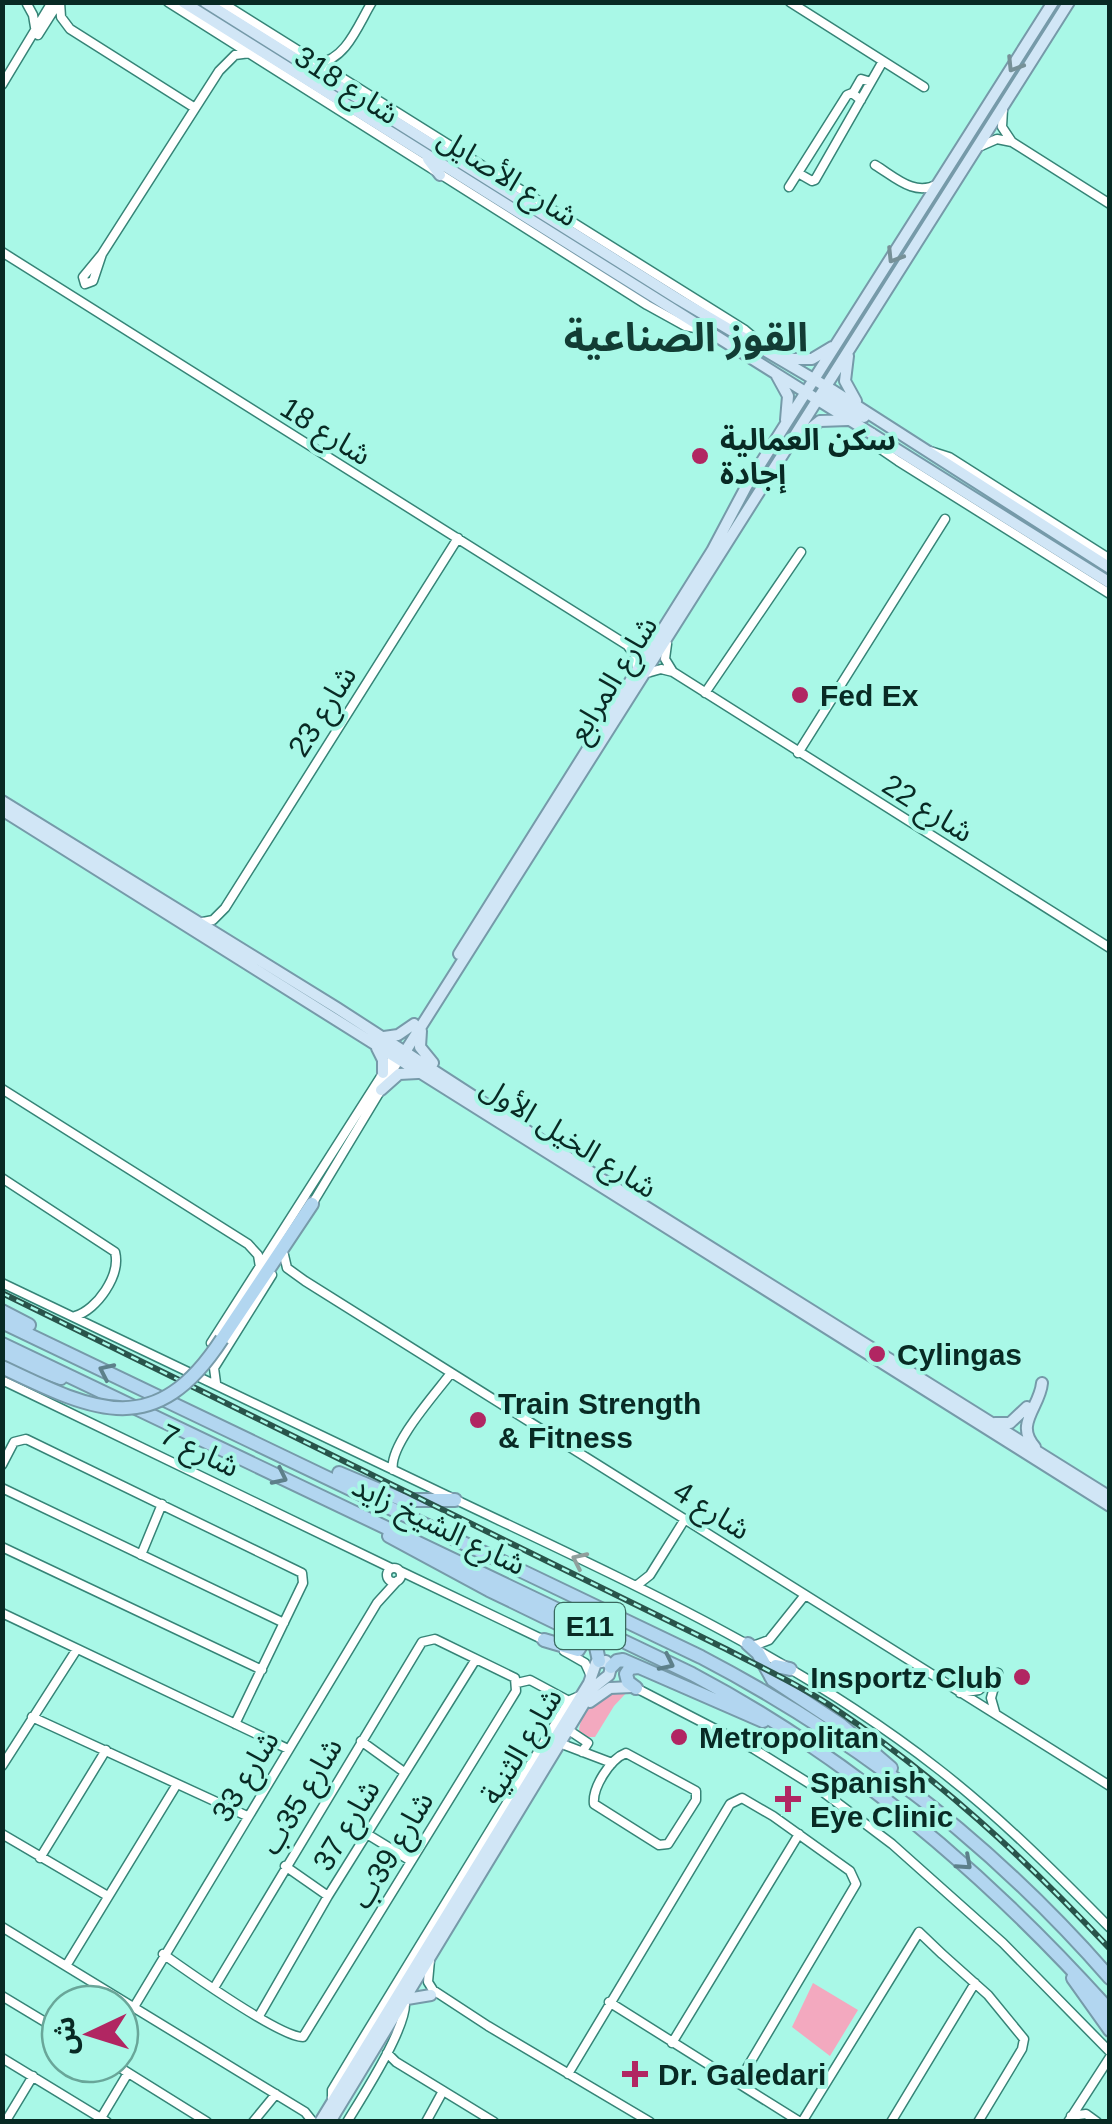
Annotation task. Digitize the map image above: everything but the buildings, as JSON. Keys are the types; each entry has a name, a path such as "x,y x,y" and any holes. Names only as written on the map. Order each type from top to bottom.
{"highway":[{"path":"2,1367 82,1404 132,1408 157,1401 186,1384 204,1366 312,1204"},
{"path":"2,1312 36,1329 49,1344"},
{"name":"شارع الشيخ زايد","path":"2,1322 723,1668 796,1711 898,1779 1008,1872 1110,1978"},
{"name":"شارع الشيخ زايد","path":"2,1344 692,1674 776,1723 856,1776 928,1832 997,1892 1110,2011"},
{"path":"2,1356 49,1375 84,1383"},
{"path":"315,1470 336,1472 403,1500 455,1500"},
{"path":"377,1523 411,1550 591,1641 605,1664 621,1660 734,1711 776,1723"},
{"path":"544,1640 580,1650 582,1640 570,1630"},
{"path":"750,1645 771,1677 852,1732 878,1754 898,1779"},
{"path":"771,1677 776,1666 790,1669"},
{"path":"636,1688 628,1682 626,1674 630,1668 638,1667"},
{"path":"1066,1962 1081,1992 1110,2030"}],"main road":[{"name":"شارع الأصايل","path":"184,2 705,329 772,369 880,421 1110,568"},
{"name":"شارع الأصايل","path":"205,2 780,358 854,422 1110,583"},
{"name":"شارع المرابع","path":"846,344 850,326 1053,2"},
{"name":"شارع المرابع","path":"399,1054 783,454 817,389 978,149 1069,2"},
{"path":"343,80 352,94"},
{"path":"350,118 370,120"},
{"path":"435,146 460,151"},
{"path":"424,154 440,175"},
{"path":"518,188 528,205"},
{"path":"817,389 846,343 850,326"},
{"path":"780,358 812,359 846,344 847,386 855,400 880,421"},
{"path":"772,369 789,400 781,432"},
{"name":"شارع المرابع","path":"640,674 781,432 817,389"},
{"path":"783,454 816,423 836,419 854,422"},
{"name":"شارع الخيل الأول","path":"2,802 1110,1497"},
{"name":"شارع الخيل الأول","path":"2,810 377,1040"},
{"path":"384,1073 377,1040 398,1035 419,1023 421,1051 447,1079"},
{"name":"شارع الخيل الأول","path":"399,1054 418,1073 1110,1506"},
{"path":"380,1090 399,1074 418,1073"},
{"path":"1042,1384 1026,1430 1042,1455"},
{"path":"990,1422 1010,1423 1028,1407"},
{"name":"شارع الثنية","path":"320,2122 347,2095 416,1985 570,1731 583,1700 591,1678 605,1664 610,1675 598,1682 583,1700 473,1864 330,2111"},
{"path":"583,1700 610,1688 636,1688"},
{"path":"493,1825 506,1820"},
{"path":"416,1985 412,1980 434,1942 435,1932"},
{"path":"406,2001 431,1995"},
{"path":"347,2095 356,2074 351,2071"}],"street":[{"path":"36,33 26,3 54,2"},
{"path":"54,2 70,29 195,108"},
{"path":"2,85 54,2"},
{"name":"شارع 318","path":"168,2 658,311 685,326 705,329"},
{"path":"221,2 745,330 765,349"},
{"path":"343,80 338,67 340,54 372,2"},
{"path":"790,2 924,87"},
{"path":"36,33 52,26 70,29"},
{"path":"219,34 226,51 219,71"},
{"path":"102,254 219,71 232,57 250,53"},
{"path":"316,64 340,54"},
{"path":"798,173 814,180 883,61"},
{"path":"853,94 861,80 870,82"},
{"path":"789,187 847,95 861,100"},
{"path":"1003,108 1002,127 1015,144 1110,204"},
{"path":"829,123 844,133"},
{"path":"978,149 996,140 1015,144"},
{"path":"875,165 910,186 929,188 941,180"},
{"path":"910,186 921,212"},
{"name":"شارع 18","path":"2,252 627,645"},
{"path":"872,433 880,448 898,461 1110,594"},
{"path":"926,451 949,456 1110,559"},
{"path":"798,753 945,519"},
{"name":"شارع 23","path":"225,908 458,538"},
{"path":"706,694 801,552"},
{"path":"673,628 664,651 673,672"},
{"path":"627,645 656,641"},
{"path":"627,645 636,655 640,674 658,669 673,672"},
{"name":"شارع 22","path":"673,672 1110,948"},
{"path":"693,685 717,679"},
{"path":"717,679 723,705"},
{"path":"196,923 213,920 225,908"},
{"path":"224,940 219,926 225,908"},
{"name":"شارع المرابع","path":"205,1354 399,1054"},
{"name":"شارع المرابع","path":"216,1366 399,1054"},
{"path":"2,1090 248,1244 263,1249 276,1242"},
{"path":"36,1110 36,1122"},
{"path":"2,1178 114,1250 116,1268 98,1300 94,1318 102,1330"},
{"path":"157,1186 160,1200"},
{"path":"248,1244 258,1255 260,1267"},
{"path":"272,1274 291,1272 284,1255"},
{"name":"شارع 4","path":"291,1272 1110,1786"},
{"path":"2,1283 649,1592 776,1660 948,1776 1044,1861 1110,1928"},
{"path":"326,1294 332,1284"},
{"path":"70,1316 84,1313 98,1300"},
{"path":"176,1366 193,1363 205,1354"},
{"path":"205,1354 206,1364 216,1366 213,1376 219,1387"},
{"path":"393,1470 394,1456 448,1371"},
{"name":"شارع 7","path":"2,1380 393,1575 544,1640 585,1664 591,1678"},
{"path":"2,1464 14,1442 26,1439 298,1570 304,1580 237,1724"},
{"path":"560,1440 564,1451"},
{"path":"378,1463 394,1456"},
{"path":"647,1495 652,1486"},
{"path":"5,1491 284,1625"},
{"path":"139,1554 163,1505"},
{"path":"636,1586 650,1575 685,1519"},
{"path":"2,1548 261,1671"},
{"name":"شارع 33","path":"140,1993 393,1575"},
{"path":"649,1592 650,1575"},
{"path":"750,1645 766,1643 778,1631 802,1593"},
{"path":"3,1615 287,1750"},
{"path":"776,1660 773,1648 778,1631"},
{"name":"شارع 35ب","path":"212,1987 421,1644 435,1639 474,1658"},
{"path":"2,1766 75,1648"},
{"path":"474,1658 514,1679 530,1680 569,1700 583,1700"},
{"name":"شارع 37","path":"257,2014 474,1658"},
{"path":"960,1692 979,1690 998,1673 991,1698 997,1716"},
{"name":"شارع 39ب","path":"257,2014 292,2036 303,2037 309,2030 516,1690 514,1679"},
{"path":"636,1688 752,1748 838,1802 945,1888 1086,2026 1110,2054 1070,2119"},
{"path":"140,2011 305,2112 314,2115 330,2111 332,2090 473,1864 569,1700"},
{"path":"34,1715 246,1818"},
{"path":"570,1731 588,1743 582,1752"},
{"path":"360,1742 405,1770"},
{"path":"562,1744 611,1765"},
{"path":"39,1857 104,1749"},
{"path":"620,1754 628,1754 695,1789 697,1798 669,1843 659,1845 596,1806 593,1795 611,1765 620,1754"},
{"path":"64,1965 175,1783"},
{"path":"566,2072 730,1804 738,1798 748,1799 856,1878 855,1889 736,2082"},
{"path":"368,1832 412,1860"},
{"path":"2,1834 105,1897"},
{"path":"674,2044 801,1835"},
{"path":"284,1867 330,1894"},
{"path":"2,1927 96,1984"},
{"path":"608,2004 802,2122 918,1934 977,1985 1022,2034 1022,2049 978,2122"},
{"path":"162,1956 257,2014"},
{"path":"430,1959 430,1986 472,2017"},
{"path":"416,1985 650,2122"},
{"path":"891,2122 977,1985"},
{"path":"2,1996 40,2019"},
{"path":"347,2122 386,2057 405,2016 406,2001"},
{"path":"1086,2026 1102,2052 1097,2076"},
{"path":"386,2057 488,2120"},
{"path":"2,2058 102,2118 119,2084"},
{"path":"1097,2076 1110,2068"},
{"path":"8,2119 35,2077"},
{"path":"140,2081 208,2122"},
{"path":"263,2106 267,2088"},
{"path":"426,2122 443,2091"},
{"path":"253,2122 276,2094"},
{"path":"1080,2102 1098,2122"},
{"path":"305,2112 312,2122"},
{"path":"1070,2119 1086,2114 1098,2122"}],"shaded area":[{"path":"609,1690 628,1691 595,1737 588,1737 579,1731 582,1719"},
{"path":"813,1983 858,2010 830,2056 792,2027"}],"railway":[{"path":"2,1293 808,1692 872,1734 944,1791 1046,1883 1110,1949"}],"place":[{"name":"سكن العمالية إجادة","path":"700,456"},
{"name":"Fed Ex","path":"800,695"},
{"name":"Cylingas","path":"877,1354"},
{"name":"Train Strength & Fitness","path":"478,1420"},
{"name":"Insportz Club","path":"1022,1677"},
{"name":"Metropolitan","path":"679,1737"},
{"name":"Spanish Eye Clinic","path":"788,1799"},
{"name":"Dr. Galedari","path":"635,2074"}],"district":[{"name":"القوز الصناعية","path":"686,337"}]}
